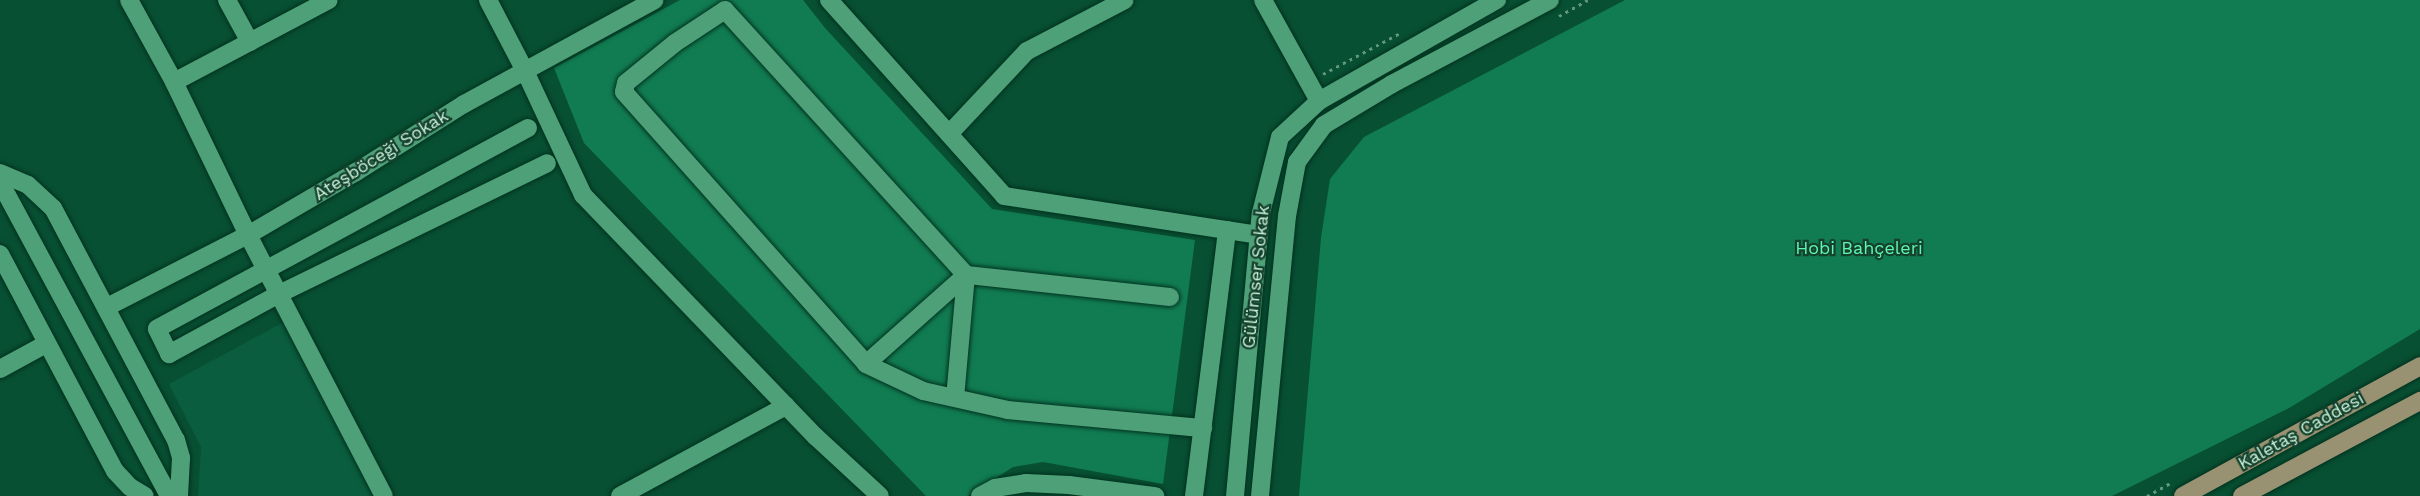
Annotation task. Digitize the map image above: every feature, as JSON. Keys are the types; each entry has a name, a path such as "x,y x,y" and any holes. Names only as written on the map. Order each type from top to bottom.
{"main road":[{"name":"Kaletaş Caddesi","path":"2183,496 2420,366"},
{"name":"Kaletaş Caddesi","path":"2242,496 2420,401"}],"street":[{"path":"129,0 174,82 248,235 384,496"},
{"path":"227,0 250,42"},
{"path":"174,82 329,0"},
{"path":"488,0 525,71 583,195 786,406 880,496"},
{"name":"Ateşböceği Sokak","path":"107,307 248,235 356,172 464,104 655,0"},
{"path":"829,0 1004,196 1259,235"},
{"path":"949,134 1027,51 1125,0"},
{"path":"1263,0 1319,101"},
{"name":"Gülümser Sokak","path":"1235,496 1261,213 1280,137 1319,101 1479,5 1497,0"},
{"path":"1260,496 1287,216 1297,162 1324,125 1392,84 1554,8"},
{"path":"1170,297 966,275 725,10 675,43 626,83 624,92 866,364 923,390 1008,410 1203,428"},
{"path":"528,128 157,329 169,354 279,294 547,164"},
{"path":"0,173 28,185 53,208 176,441 181,467 179,496"},
{"path":"0,182 168,496"},
{"path":"1194,496 1227,230"},
{"path":"0,254 115,471 138,495"},
{"path":"955,398 966,275"},
{"path":"866,364 966,275"},
{"path":"0,369 46,344"},
{"path":"620,496 786,406"},
{"path":"980,496 995,488 1026,483 1069,485 1155,496"}],"path":[{"path":"1554,8 1588,0"}],"shaded area":[{"path":"284,322 373,496 198,496 201,447 169,384"}],"green space":[{"path":"680,0 803,0 825,28 992,209 1195,240 1163,484 1043,462 1013,467 968,496 926,496 584,143 554,68"},
{"name":"Hobi Bahçeleri","path":"1625,0 2420,0 2420,329 2289,408 2112,496 1299,496 1321,238 1330,179 1364,137"}]}
